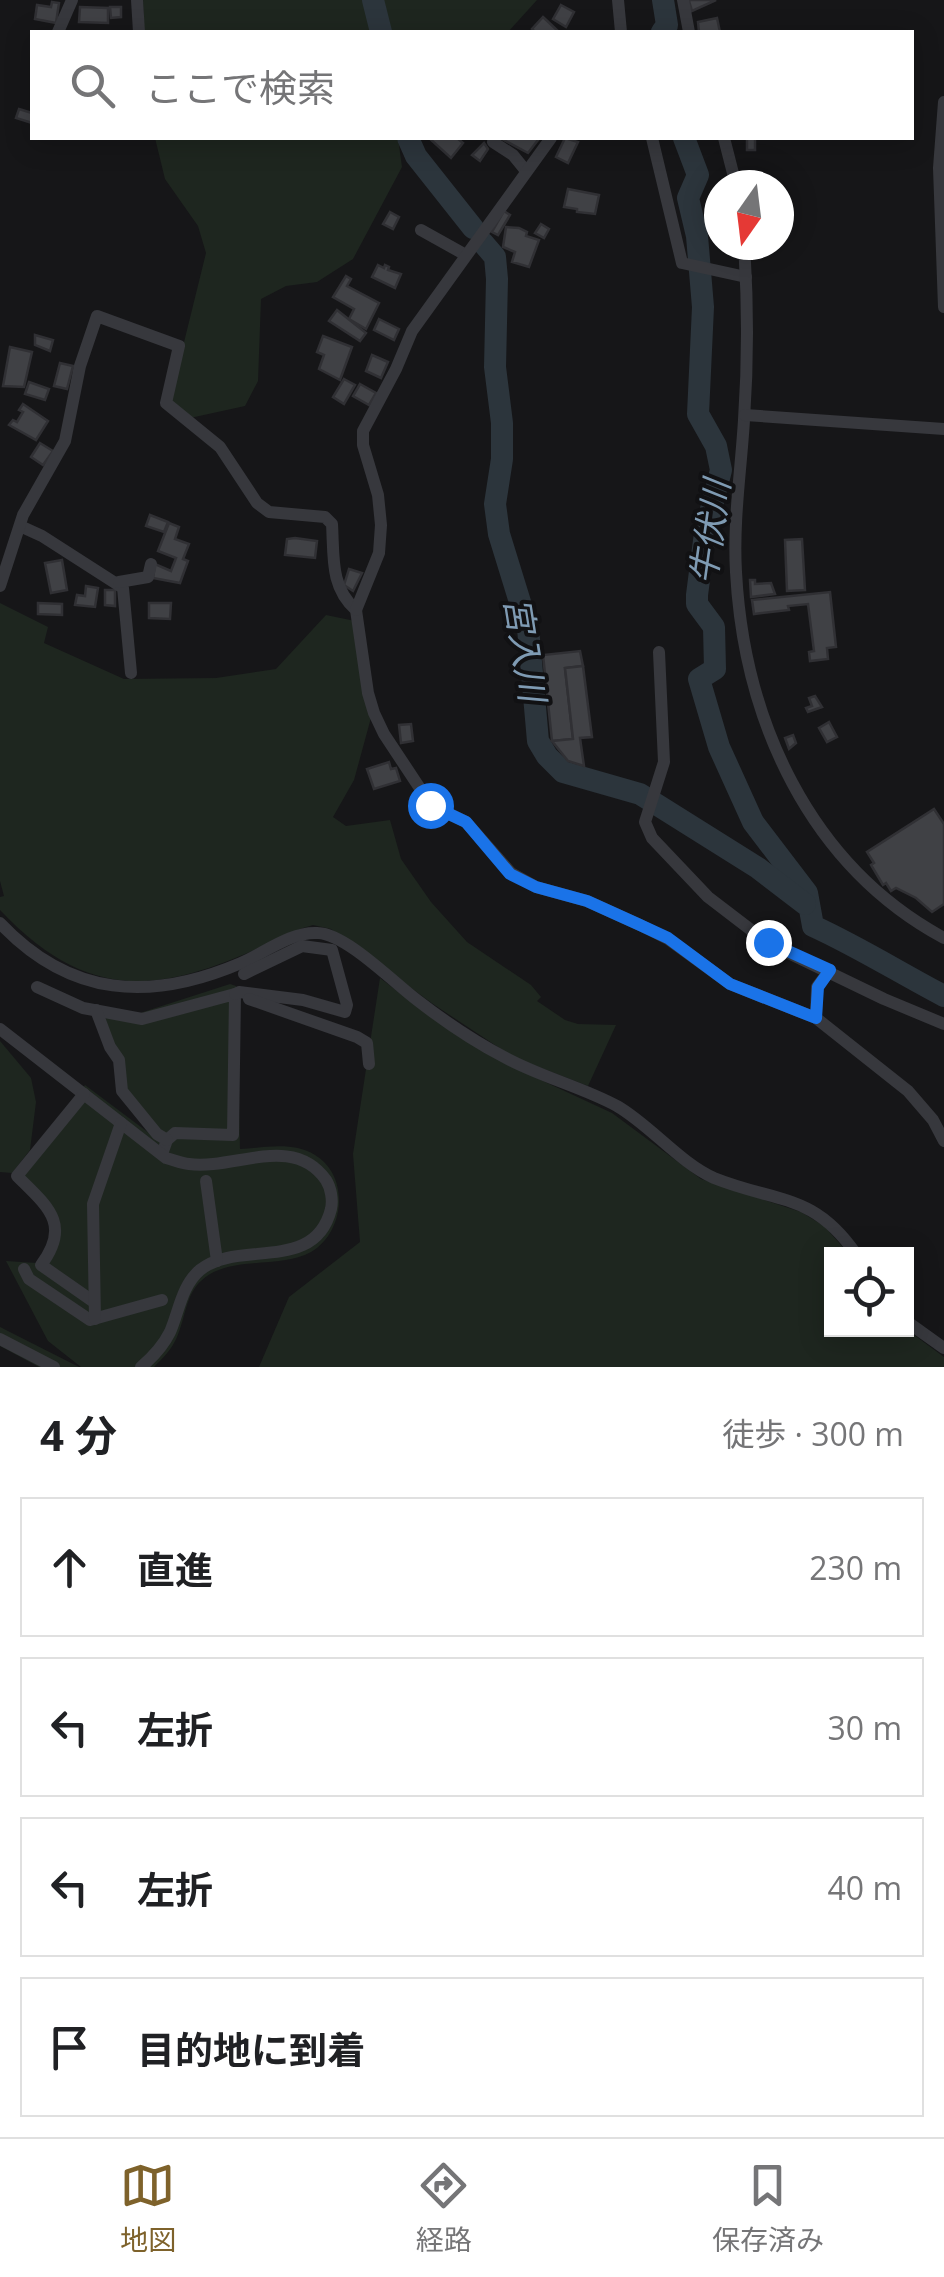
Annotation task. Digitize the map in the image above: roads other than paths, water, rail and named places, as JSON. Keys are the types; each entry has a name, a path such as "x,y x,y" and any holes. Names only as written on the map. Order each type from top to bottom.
{"street":[{"path":"59,30 72,0"},
{"path":"137,0 139,30"},
{"path":"618,0 620,30"},
{"path":"683,0 689,30"},
{"path":"944,102 939,168 944,307"},
{"path":"549,140 412,331 363,431 381,525 379,553 356,610 374,713 430,805 466,822 510,874 536,887 587,901 668,938 730,984 816,1018 908,1091 944,1140"},
{"path":"652,140 682,263 746,277"},
{"path":"725,140 732,170"},
{"path":"493,142 513,155 526,171"},
{"path":"421,230 464,254"},
{"path":"745,260 745,416 736,522 738,605 759,706 776,757 804,807 841,857 890,904 944,938"},
{"path":"0,586 20,526 65,441 80,366 97,316 179,346 166,403 220,448 257,503 269,512 325,518 332,524 335,582 344,600 356,610"},
{"path":"745,416 944,429"},
{"path":"20,526 124,588 131,673"},
{"path":"118,582 148,577 151,564"},
{"path":"659,652 664,762 648,809 646,822 652,838 708,897 768,942 944,1024"},
{"path":"0,922 44,962 100,984 142,990 185,984 302,934 320,932 337,938 420,1002 506,1058 618,1107 712,1177 798,1202 829,1222 850,1247"},
{"path":"37,987 84,1008 142,1019 240,992 303,1000 346,1012 332,950 302,946 244,974"},
{"path":"816,1018 818,987 830,970"},
{"path":"235,994 357,1037 368,1044 369,1064"},
{"path":"165,1147 175,1133 233,1135 235,994"},
{"path":"96,1010 110,1047 120,1060 122,1091 165,1147"},
{"path":"0,1029 121,1123 190,1164 301,1157 318,1169 330,1186 332,1206 323,1228 304,1246 217,1262 198,1271 187,1286 168,1336 141,1367"},
{"path":"84,1094 17,1176 57,1222 54,1248 41,1265 94,1302"},
{"path":"94,1318 93,1204 121,1123"},
{"path":"206,1181 217,1262"},
{"path":"24,1269 29,1279 90,1320 162,1300"},
{"path":"914,1327 944,1348"},
{"path":"0,1338 54,1367"}],"waterway":[{"name":"宮入川","path":"373,0 380,30"},
{"name":"牛伏川","path":"663,0 667,25 663,30"},
{"name":"宮入川","path":"409,140 416,156 473,228"},
{"name":"牛伏川","path":"685,140 698,175 688,198 697,236 703,307 698,414 716,446 721,470 705,533 697,595 697,604 714,627 715,669 699,679 719,747 753,822 807,893 813,926 944,996"},
{"name":"宮入川","path":"483,243 495,257 497,279 495,367 502,459 495,504 499,534 528,628 538,741 563,772 640,794 758,868 805,904"}]}
